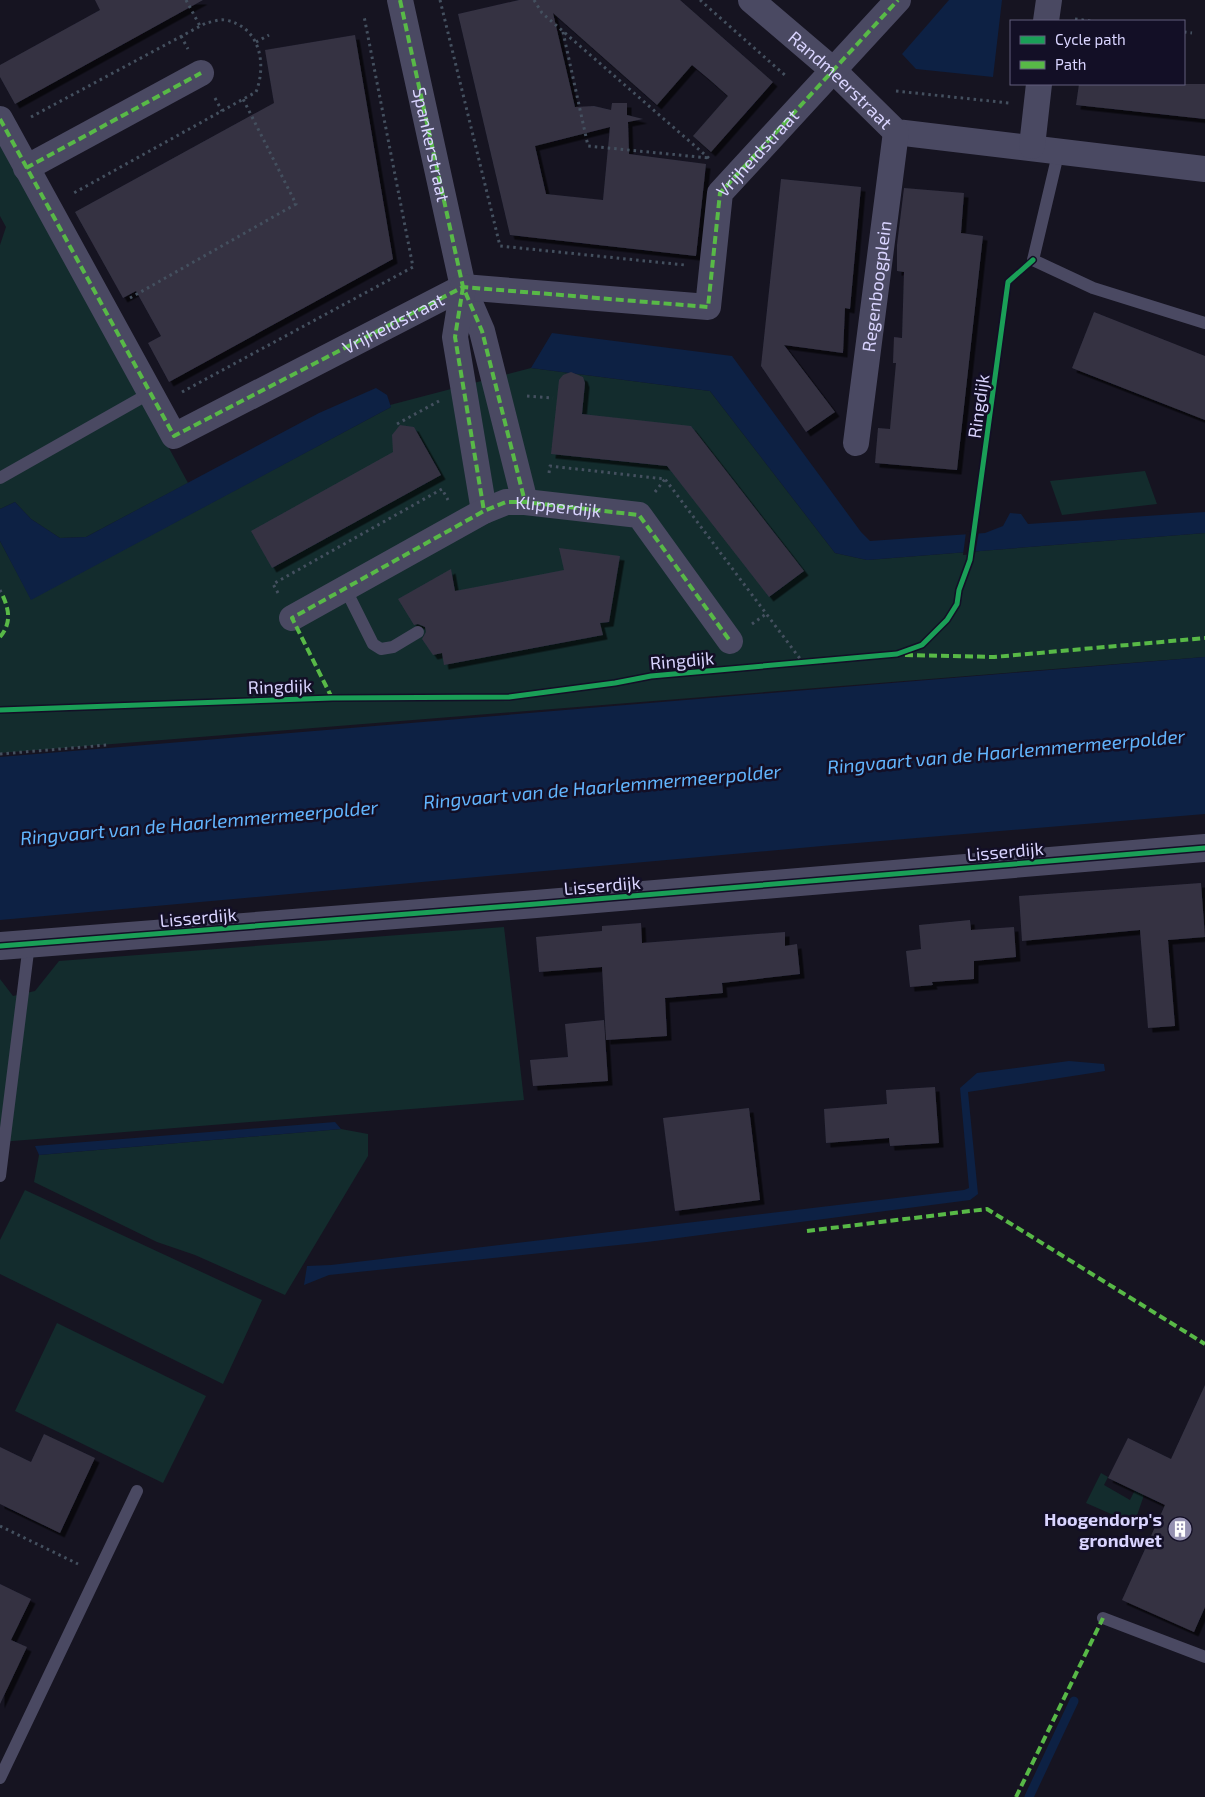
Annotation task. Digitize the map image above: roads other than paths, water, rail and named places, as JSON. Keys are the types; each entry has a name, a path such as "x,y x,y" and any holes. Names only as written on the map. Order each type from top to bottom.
{"street":[{"name":"Spankerstraat","path":"400,0 463,287 482,331 525,502"},
{"name":"Randmeerstraat","path":"751,0 834,70 896,132 1032,146 1205,169"},
{"name":"Vrijheidstraat","path":"0,120 174,436 463,287 708,307 720,193 898,0"},
{"path":"1046,20 1049,0"},
{"path":"26,168 201,74"},
{"path":"1032,146 1038,95"},
{"name":"Regenboogplein","path":"856,443 896,132"},
{"name":"Spankerstraat","path":"463,287 455,337 484,511"},
{"name":"Klipperdijk","path":"292,618 484,511 506,502 525,502 639,515 730,641"},
{"name":"Lisserdijk","path":"0,946 546,904 1205,848"}],"lane":[{"path":"1059,150 1033,260 1093,288 1205,323"},
{"path":"0,478 154,399"},
{"path":"345,588 374,644 381,649 393,647 418,632"},
{"path":"0,1176 30,944"},
{"path":"0,1778 137,1491"},
{"path":"1103,1618 1205,1657"}],"water":[{"path":"949,0 1002,0 993,77 916,69 902,54"},
{"path":"552,333 732,356 861,532 870,541 985,533 1003,526 1010,513 1021,514 1028,524 1205,512 1205,533 867,560 835,553 710,391 531,368"},
{"path":"376,388 387,395 391,407 31,600 0,541 0,509 15,502 31,519 60,538 86,537 319,413"},
{"name":"Ringvaart van de Haarlemmermeerpolder","path":"1205,657 1205,814 833,845 0,920 0,757"},
{"path":"1069,1061 1104,1064 1105,1071 968,1092 978,1194 970,1200 647,1242 329,1275 304,1285 307,1266 331,1265 964,1190 969,1188 960,1088 977,1073"},
{"path":"335,1122 341,1129 39,1155 35,1146"}],"waterway":[{"path":"1029,1797 1074,1701"}],"place":[{"name":"Hoogendorp's grondwet","path":"1180,1529"}]}
